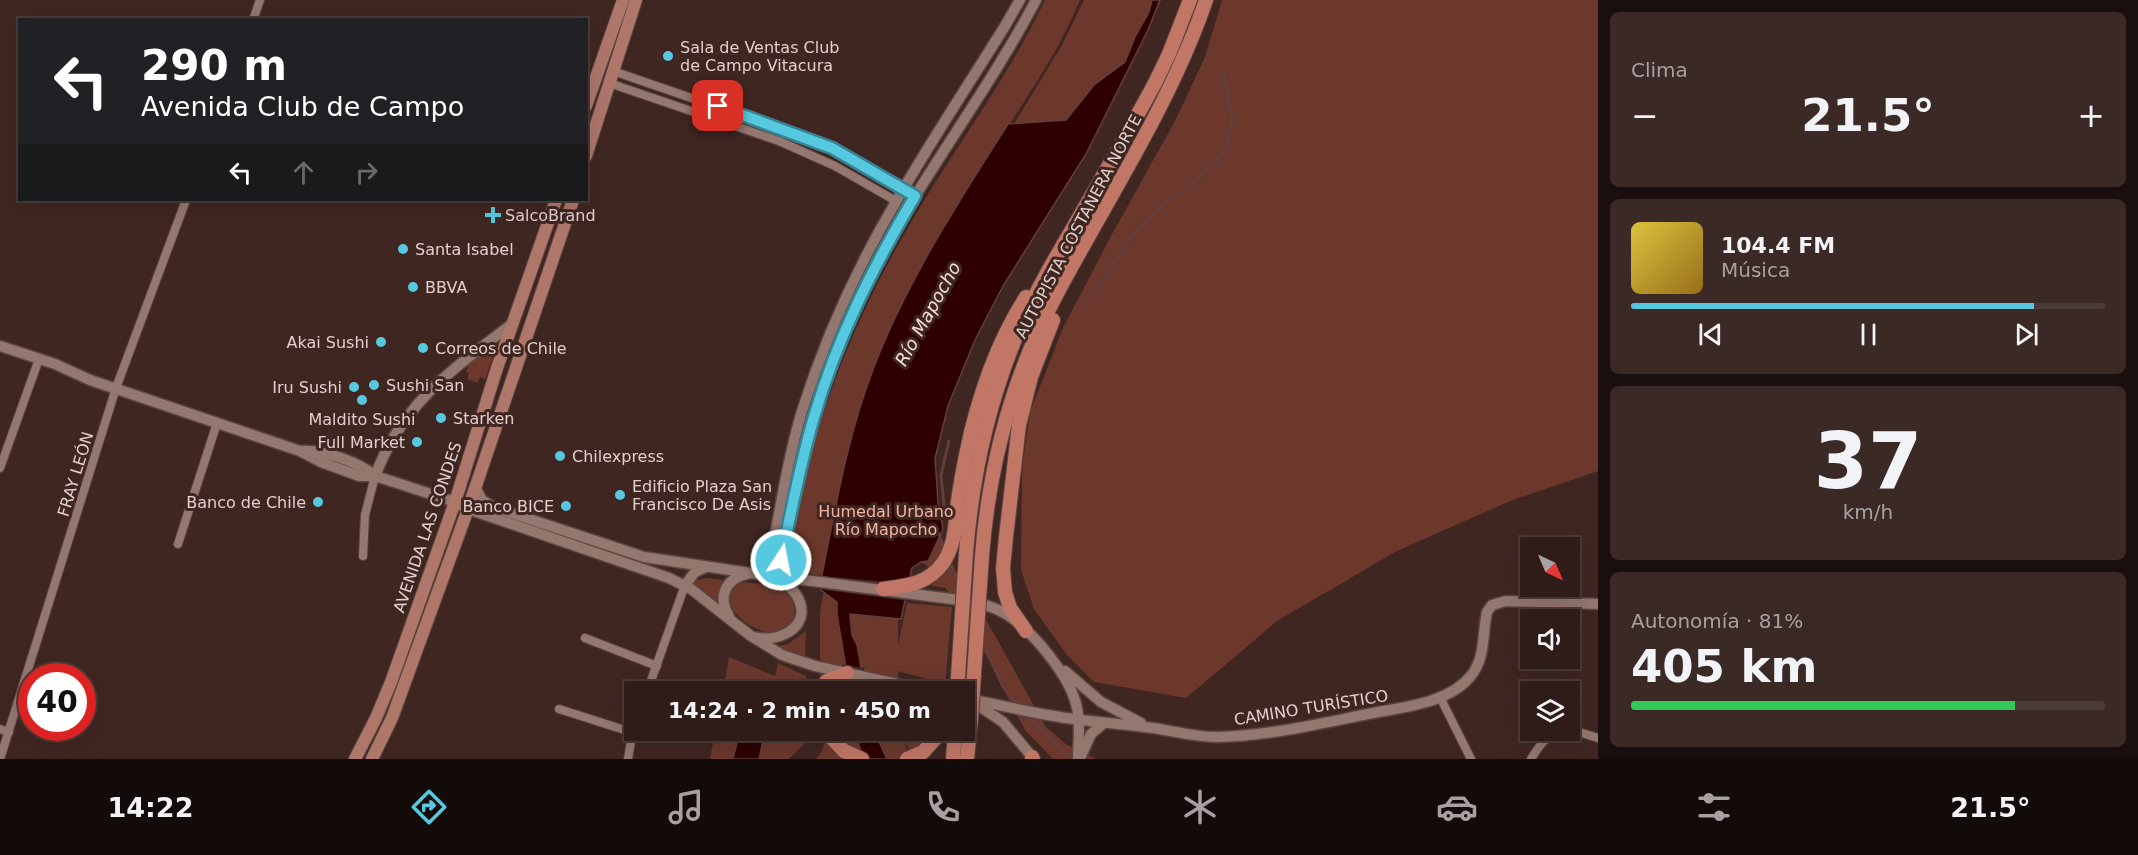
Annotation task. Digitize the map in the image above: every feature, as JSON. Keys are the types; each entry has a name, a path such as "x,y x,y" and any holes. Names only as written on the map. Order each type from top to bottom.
{"highway":[{"name":"AUTOPISTA COSTANERA NORTE","path":"958,681 966,553 977,465 998,384 1018,330 1062,246 1170,54 1190,0"},
{"name":"AUTOPISTA COSTANERA NORTE","path":"967,759 981,556 992,478 1011,403 1036,334 1169,90 1206,0"},
{"path":"883,589 912,585 933,574 949,554 956,529 958,502 969,440 990,371 1020,305 1062,246"},
{"path":"1026,632 1010,608 1004,581 1014,450 1029,386 1077,256"},
{"path":"827,681 847,674"},
{"path":"834,741 844,751 862,759"},
{"path":"907,759 923,752 932,741"},
{"path":"953,759 954,741"}],"main road":[{"path":"588,100 623,0"},
{"path":"588,150 636,0"},
{"path":"731,619 724,606 724,592 727,585 737,576 756,574 770,562 787,466 812,381 847,295 903,189 1020,0"},
{"path":"788,577 781,569 781,560 814,416 860,295 915,196 1036,0"},
{"name":"AVENIDA LAS CONDES","path":"355,759 384,700 455,502 512,324 556,201"},
{"name":"AVENIDA LAS CONDES","path":"372,759 396,708 476,489 573,201"},
{"path":"539,248 546,256 549,271"},
{"path":"375,476 396,433 425,394 512,324"},
{"path":"0,346 300,451 317,452 356,464 375,476 642,567 685,585 751,636 782,655 847,674 883,681"},
{"path":"476,489 482,500 493,507 618,550 652,559 883,589 988,606 1005,614 1101,702 1132,719 1155,728"},
{"path":"685,585 692,575 706,567"},
{"path":"751,636 763,639 776,638 788,633 800,620 802,609 798,598 775,576"},
{"name":"CAMINO TURÍSTICO","path":"975,700 1054,716 1155,728 1205,737 1261,734 1381,712 1440,696 1460,686 1474,671 1482,651 1487,612 1492,605 1506,601 1598,604"},
{"path":"1055,662 1072,693 1079,719 1082,743 1079,759"},
{"path":"975,705 1003,722 1033,758"},
{"path":"1082,743 1104,723"}],"street":[{"path":"254,18 260,0"},
{"path":"611,77 696,98 784,129 832,148 915,196"},
{"path":"611,77 692,111 779,141 817,157 896,201"},
{"path":"692,111 696,98"},
{"path":"779,141 784,129"},
{"path":"848,173 854,160"},
{"name":"FRAY LEÓN","path":"0,759 116,388 186,201"},
{"path":"0,468 39,359"},
{"path":"178,544 217,423"},
{"path":"363,556 365,515 375,476"},
{"path":"651,681 685,585"},
{"path":"585,638 657,666"},
{"path":"1440,696 1471,759"},
{"path":"559,709 624,729"},
{"path":"0,729 9,732"},
{"path":"1580,732 1598,738"},
{"path":"628,759 631,741"},
{"path":"1531,759 1544,741"}],"green space":[{"path":"1045,0 1080,0 1065,34 1035,85 936,241 886,338 853,438 822,575 791,572 788,568 809,460 828,400 851,340 893,254 997,87"},
{"name":"Humedal Urbano Río Mapocho","path":"1084,0 1161,0 1122,84 994,292 939,419 930,468 936,529 949,560 954,553 952,566 992,630 1045,726 1067,745 1096,759 1053,759 1025,730 954,599 945,588 928,585 937,578 923,563 910,563 898,608 898,645 907,603 952,607 945,681 934,681 898,671 898,681 820,681 820,613 827,572 1011,129 1062,45"},
{"path":"1222,0 1598,0 1598,471 1510,501 1397,551 1277,621 1186,698 1094,682 1067,655 1034,609 1021,570 1022,469 1030,412 1063,328 1176,119 1205,57"},
{"path":"491,348 494,354 485,379 480,377 477,383 467,379 469,373 466,372 469,364"},
{"path":"706,578 723,580 718,602 693,584 693,581"},
{"path":"739,582 769,585 785,591 790,596 794,609 792,622 788,627 775,633 756,629 746,623 731,607 729,598 731,590"},
{"path":"806,631 805,659 776,647 788,644"},
{"path":"729,657 775,676 778,663 806,676 806,681 725,681"},
{"path":"713,741 805,741 789,759 710,759"},
{"path":"824,741 903,741 911,759 816,759"},
{"path":"904,741 924,741 910,750"}],"water":[{"name":"Humedal Urbano Río Mapocho","path":"1152,0 1160,0 1148,30 1086,154 1003,286 975,340 948,406 935,458 938,502 943,529 928,561 921,562 912,568 901,619 850,614 862,681 848,681 837,602 821,590 822,575 857,418 887,335 935,242 1008,124 1066,120 1094,85 1125,62 1135,37 1149,12"},
{"path":"737,741 763,741 759,759 733,759"},
{"path":"858,741 879,741 887,759 863,759"}],"pier":[{"path":"819,576 890,582 912,578 908,601 818,589"},
{"path":"843,664 864,668 865,681 845,681"}],"waterway":[{"path":"1086,301 1098,289 1131,236 1165,203 1211,167 1227,149 1232,117 1223,69"},
{"path":"945,515 941,475 949,441"},
{"path":"939,534 945,551"},
{"path":"950,562 959,584"},
{"path":"982,640 1003,687 1020,707"},
{"path":"1026,714 1065,753 1074,758"}],"place":[{"name":"Sala de Ventas Club de Campo Vitacura","path":"668,56"},
{"name":"SalcoBrand","path":"493,215"},
{"name":"Santa Isabel","path":"403,249"},
{"name":"BBVA","path":"413,287"},
{"name":"Akai Sushi","path":"381,342"},
{"name":"Correos de Chile","path":"423,348"},
{"name":"Sushi San","path":"374,385"},
{"name":"Iru Sushi","path":"354,387"},
{"name":"Maldito Sushi","path":"362,400"},
{"name":"Starken","path":"441,418"},
{"name":"Full Market","path":"417,442"},
{"name":"Chilexpress","path":"560,456"},
{"name":"Edificio Plaza San Francisco De Asis","path":"620,495"},
{"name":"Banco de Chile","path":"318,502"},
{"name":"Banco BICE","path":"566,506"}],"route":[{"path":"718,106 832,148 915,196 860,295 826,380 806,448 781,560"}],"water label":[{"name":"Río Mapocho","path":"928,314"}]}
